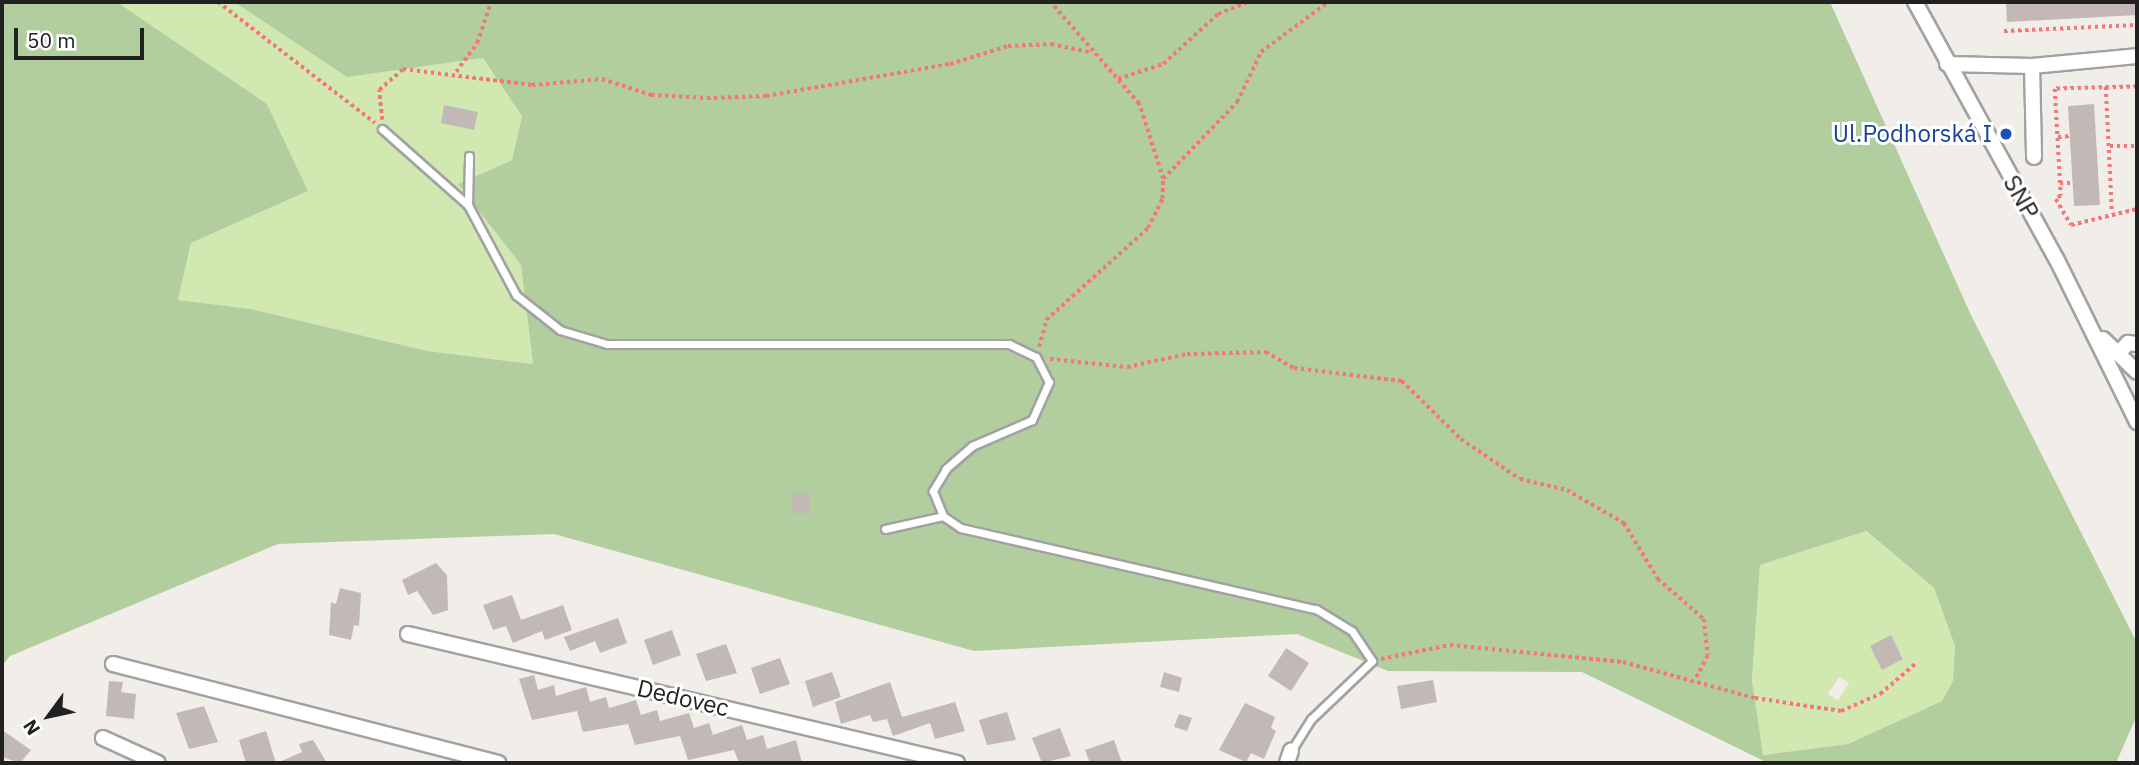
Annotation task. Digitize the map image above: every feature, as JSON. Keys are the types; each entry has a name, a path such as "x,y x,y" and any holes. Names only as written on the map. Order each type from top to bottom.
{"street":[{"name":"SNP","path":"1915,2 2095,331 2137,422"},
{"path":"1947,64 2032,66 2137,56"},
{"name":"SNP","path":"2032,66 2034,157"},
{"name":"SNP","path":"2095,331 2137,372"},
{"path":"2118,355 2128,343 2137,344"},
{"name":"Dedovec","path":"408,634 957,763"},
{"path":"113,664 499,763"},
{"path":"103,738 158,763"}],"lane":[{"path":"382,129 468,205 516,295 560,330 607,344 1009,344 1036,357 1049,383 1032,421 972,446 946,469 933,491 943,516 961,528 1316,609 1366,644 1372,661 1311,719 1289,757"},
{"path":"468,205 469,156"},
{"path":"885,529 943,516"}],"path":[{"path":"218,2 382,129"},
{"path":"456,72 477,43 491,2"},
{"path":"1050,2 1089,52 1118,79 1139,104 1163,179 1163,199 1148,228 1045,320 1036,357 1127,367 1187,354 1266,352 1294,368 1402,381 1461,439 1520,479 1567,489 1624,523 1658,579 1704,619 1708,656 1697,677"},
{"path":"1118,79 1163,64 1219,13 1248,2"},
{"path":"1163,179 1237,102 1261,52 1328,2"},
{"path":"2004,32 2137,24"},
{"path":"382,129 379,90 403,69 456,72 532,85 603,79 651,95 766,96 950,64 1008,46 1051,44 1089,52"},
{"path":"2137,86 2055,89 2060,183 2056,199 2071,225 2112,211 2137,209"},
{"path":"2106,87 2112,211"},
{"path":"2057,136 2070,136"},
{"path":"2110,146 2137,146"},
{"path":"2060,183 2072,183"},
{"path":"1372,661 1450,645 1623,662 1697,677 1755,698 1841,711 1880,694 1915,664"}],"green space":[{"path":"2,2 117,2 267,104 308,191 191,243 178,300 251,309 427,351 533,364 521,265 458,184 512,160 522,116 483,58 347,77 234,2 1830,2 1971,315 2137,643 2137,715 2116,763 1768,763 1582,672 1388,671 1297,634 974,651 554,534 278,544 10,656 2,666","holes":["1866,531 1934,588 1955,646 1953,681 1942,701 1848,744 1763,755 1752,680 1760,565"]},
{"path":"117,2 234,2 347,77 483,58 522,115 512,160 458,184 521,265 533,364 427,351 251,309 178,300 191,243 308,191 267,104"},
{"path":"1865,531 1934,588 1955,646 1953,681 1942,701 1848,744 1762,755 1752,680 1760,565","holes":["1891,636 1903,658 1882,670","1839,677 1849,683 1838,700 1828,694"]}],"building":[{"path":"2006,2 2137,2 2137,15 2007,22"},
{"path":"2094,104 2100,205 2074,206 2068,106"},
{"path":"444,105 478,112 474,130 441,123"},
{"path":"809,493 810,513 793,514 791,494"},
{"path":"436,563 447,575 448,610 433,615 417,591 408,595 402,580"},
{"path":"340,588 361,593 359,626 354,625 351,640 329,635 331,602 336,604"},
{"path":"512,595 521,620 563,605 572,630 545,640 542,631 513,643 506,626 493,630 483,605"},
{"path":"618,618 627,643 600,653 595,641 570,651 564,637"},
{"path":"672,630 681,655 653,665 644,640"},
{"path":"1891,635 1903,659 1882,670 1870,646"},
{"path":"726,644 737,673 706,681 696,654"},
{"path":"1286,648 1309,663 1291,691 1268,676"},
{"path":"780,658 790,684 760,694 751,668"},
{"path":"832,672 841,697 813,707 805,681"},
{"path":"1164,672 1182,678 1179,692 1160,687"},
{"path":"534,675 538,690 554,685 556,696 586,687 590,702 606,697 609,708 636,700 641,715 657,710 660,721 689,713 694,728 709,723 713,735 742,725 747,740 763,735 767,749 796,740 802,763 739,763 734,750 688,760 680,736 635,745 628,724 583,732 577,711 532,720 519,679"},
{"path":"1433,680 1437,702 1401,709 1397,686"},
{"path":"109,681 123,682 121,692 136,694 134,719 106,716"},
{"path":"890,682 902,717 955,702 965,731 935,739 930,723 893,736 887,719 873,722 870,715 841,724 835,702"},
{"path":"1245,703 1275,717 1271,728 1276,731 1264,759 1251,753 1246,762 1219,750"},
{"path":"204,706 218,742 189,749 176,713"},
{"path":"1007,712 1016,740 987,745 979,720"},
{"path":"1179,714 1192,718 1187,731 1174,727"},
{"path":"1060,728 1071,756 1042,763 1032,738"},
{"path":"2,730 31,750 20,763 2,757"},
{"path":"266,731 276,763 246,763 239,740"},
{"path":"313,740 327,763 277,763 302,752 299,744"},
{"path":"1114,740 1122,763 1090,763 1085,750"}],"place":[{"name":"Ul.Podhorská I","path":"2006,134"}]}
